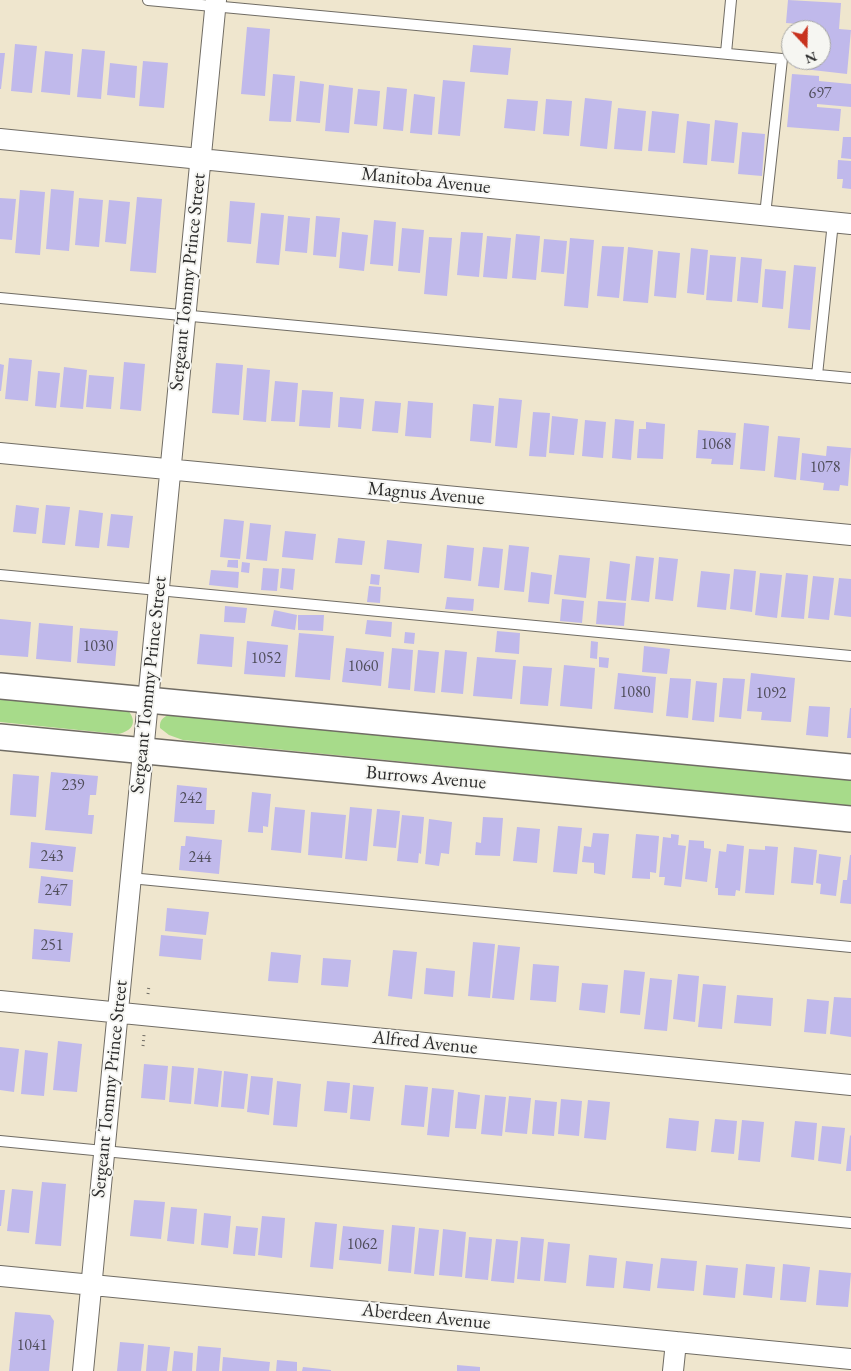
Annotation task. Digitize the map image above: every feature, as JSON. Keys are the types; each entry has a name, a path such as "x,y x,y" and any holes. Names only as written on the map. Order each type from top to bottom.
{"street":[{"name":"Sergeant Tommy Prince Street","path":"83,1371 216,3"},
{"name":"Manitoba Avenue","path":"0,139 842,223"},
{"name":"Magnus Avenue","path":"0,454 851,534"},
{"path":"0,686 851,767"},
{"name":"Burrows Avenue","path":"0,740 143,750 851,818"},
{"name":"Alfred Avenue","path":"0,1001 851,1085"},
{"name":"Aberdeen Avenue","path":"0,1276 851,1359"},
{"path":"673,1371 676,1342"}],"lane":[{"path":"148,0 216,3 782,58 765,215"},
{"path":"726,53 731,0"},
{"path":"818,375 842,223"},
{"path":"0,298 851,378"},
{"path":"0,575 851,656"},
{"path":"130,878 851,948"},
{"path":"0,1141 851,1223"}],"green space":[{"path":"0,696 128,710 133,723 130,729 118,734 0,722"},
{"path":"173,713 851,779 851,806 183,740 169,735 160,728 160,722 163,718"}],"building":[{"path":"788,0 841,3 839,29 851,30 847,74 812,70 831,70 831,20 786,20"},
{"path":"247,27 270,29 265,96 241,94"},
{"path":"15,44 37,46 32,93 11,91"},
{"path":"473,45 511,48 508,75 470,72"},
{"path":"82,49 105,51 101,99 77,97"},
{"path":"45,51 73,54 70,95 41,92"},
{"path":"0,53 5,53 1,89 0,89"},
{"path":"143,61 168,63 164,108 139,106"},
{"path":"110,63 137,66 135,98 107,95"},
{"path":"273,74 295,76 291,122 269,121"},
{"path":"792,74 819,76 819,81 851,84 851,107 817,104 817,107 841,109 839,131 787,127"},
{"path":"443,80 465,82 460,136 438,134"},
{"path":"300,81 324,84 320,123 296,121"},
{"path":"329,85 353,88 349,133 325,131"},
{"path":"387,87 407,89 403,131 383,129"},
{"path":"358,89 380,91 377,126 354,124"},
{"path":"414,94 435,97 432,135 410,133"},
{"path":"585,98 612,101 607,149 580,146"},
{"path":"507,99 538,101 535,131 504,128"},
{"path":"546,99 572,101 569,136 543,134"},
{"path":"618,108 646,111 642,151 614,149"},
{"path":"652,111 679,114 675,153 648,151"},
{"path":"715,120 738,123 734,163 711,161"},
{"path":"687,121 710,124 707,165 683,163"},
{"path":"742,132 765,134 762,176 738,174"},
{"path":"843,137 851,137 851,159 841,158"},
{"path":"838,160 851,161 851,189 842,188 843,179 837,179"},
{"path":"51,189 74,191 69,251 46,249"},
{"path":"20,190 45,192 40,255 15,253"},
{"path":"137,197 162,199 156,273 130,271"},
{"path":"0,198 16,199 12,240 0,239"},
{"path":"79,198 103,200 99,247 75,245"},
{"path":"109,200 130,202 126,244 105,242"},
{"path":"230,201 255,203 251,244 227,242"},
{"path":"261,213 284,215 279,265 256,263"},
{"path":"288,216 310,218 307,253 285,251"},
{"path":"316,216 340,218 336,257 313,255"},
{"path":"374,220 396,222 393,266 370,264"},
{"path":"402,228 424,230 420,273 398,271"},
{"path":"342,232 368,235 364,271 339,268"},
{"path":"461,232 483,233 479,277 457,275"},
{"path":"516,234 540,236 536,280 512,278"},
{"path":"487,236 511,238 507,279 483,277"},
{"path":"429,237 452,238 447,296 424,294"},
{"path":"570,238 594,240 588,308 564,306"},
{"path":"544,239 567,241 564,274 541,272"},
{"path":"602,246 624,247 619,298 597,296"},
{"path":"628,247 653,250 648,303 623,301"},
{"path":"691,248 708,250 704,295 687,293"},
{"path":"658,251 680,253 676,298 654,296"},
{"path":"710,255 736,257 732,302 706,300"},
{"path":"741,257 762,259 758,303 737,301"},
{"path":"794,265 816,267 810,330 788,328"},
{"path":"765,269 786,271 783,309 762,307"},
{"path":"9,358 32,360 28,401 5,399"},
{"path":"124,362 145,364 141,411 120,409"},
{"path":"216,363 243,365 239,415 212,413"},
{"path":"0,364 4,365 1,391 0,391"},
{"path":"64,367 87,370 83,409 60,407"},
{"path":"247,368 270,370 266,422 243,420"},
{"path":"38,371 60,373 56,408 35,406"},
{"path":"89,375 114,377 111,409 86,407"},
{"path":"275,381 298,383 295,422 271,421"},
{"path":"302,390 333,392 330,428 299,426"},
{"path":"340,397 364,399 361,429 338,427"},
{"path":"499,398 522,400 517,448 495,446"},
{"path":"375,401 401,403 398,433 372,431"},
{"path":"408,401 433,403 431,438 405,436"},
{"path":"473,404 494,406 491,443 470,441"},
{"path":"533,412 550,413 546,457 529,456"},
{"path":"552,416 578,419 574,455 549,453"},
{"path":"615,419 634,421 631,460 612,458"},
{"path":"585,420 606,422 603,458 582,456"},
{"path":"646,422 665,424 663,459 637,458 639,429 646,429"},
{"path":"744,423 769,426 765,471 740,469"},
{"path":"698,430 736,433 733,465 711,464 712,459 696,458"},
{"path":"778,436 800,438 796,480 774,477"},
{"path":"827,446 851,448 848,486 840,485 839,491 823,490 824,483 800,480 802,453 826,456"},
{"path":"16,505 39,508 36,534 13,532"},
{"path":"46,505 70,507 65,545 42,543"},
{"path":"79,510 103,513 99,548 75,546"},
{"path":"111,514 133,516 129,548 107,546"},
{"path":"224,519 244,521 240,559 220,557"},
{"path":"250,523 271,525 267,561 246,559"},
{"path":"285,531 316,534 313,560 282,557"},
{"path":"338,538 365,541 362,565 335,563"},
{"path":"387,540 422,544 419,573 384,569"},
{"path":"447,545 474,548 471,581 444,578"},
{"path":"509,545 529,547 524,592 504,590"},
{"path":"483,547 503,549 499,588 478,586"},
{"path":"559,555 590,558 586,598 554,594"},
{"path":"636,556 654,558 649,602 631,600"},
{"path":"659,557 678,559 673,601 655,599"},
{"path":"228,560 238,560 238,568 227,567"},
{"path":"610,561 630,564 626,601 606,599"},
{"path":"242,562 250,563 249,573 241,572"},
{"path":"263,568 279,569 277,591 261,590"},
{"path":"282,568 295,569 293,590 280,588"},
{"path":"734,569 756,571 752,612 730,609"},
{"path":"211,570 239,572 238,588 209,585"},
{"path":"701,571 730,574 726,610 697,607"},
{"path":"531,572 552,575 549,604 528,602"},
{"path":"760,573 782,575 777,618 755,615"},
{"path":"786,573 808,575 804,619 781,617"},
{"path":"371,574 380,575 379,585 370,584"},
{"path":"813,576 834,578 829,620 808,618"},
{"path":"839,578 851,579 851,617 834,615"},
{"path":"369,586 381,587 380,603 367,602"},
{"path":"447,597 474,599 473,611 445,609"},
{"path":"562,599 584,601 582,623 560,621"},
{"path":"598,601 626,603 624,626 596,624"},
{"path":"225,606 247,608 245,623 224,622"},
{"path":"274,610 297,615 295,630 271,626"},
{"path":"298,615 324,615 323,631 298,630"},
{"path":"0,619 31,622 28,657 0,655"},
{"path":"367,620 392,622 391,637 365,634"},
{"path":"39,623 73,626 71,662 36,659"},
{"path":"80,628 118,631 115,666 77,663"},
{"path":"497,631 520,633 519,654 495,652"},
{"path":"405,632 415,633 414,644 404,643"},
{"path":"299,633 334,636 330,680 295,677"},
{"path":"200,634 234,637 232,667 197,664"},
{"path":"247,641 288,645 285,677 244,674"},
{"path":"591,641 598,642 597,659 590,658"},
{"path":"644,646 670,649 667,674 642,672"},
{"path":"346,648 384,652 381,686 342,682"},
{"path":"392,648 413,650 410,690 388,688"},
{"path":"418,650 439,652 435,693 414,691"},
{"path":"445,650 467,652 463,694 441,692"},
{"path":"477,657 516,660 512,699 473,696"},
{"path":"599,657 609,658 608,668 599,667"},
{"path":"564,665 595,668 592,709 560,706"},
{"path":"523,666 552,668 548,706 520,704"},
{"path":"618,673 656,677 653,713 614,709"},
{"path":"751,673 795,678 791,722 761,720 762,712 747,711"},
{"path":"670,678 691,679 688,718 666,716"},
{"path":"723,678 745,679 741,719 719,717"},
{"path":"696,681 717,683 714,722 692,720"},
{"path":"809,706 830,707 828,737 806,735"},
{"path":"850,708 851,738 847,738"},
{"path":"51,772 98,776 96,795 90,795 88,815 94,815 92,834 45,830"},
{"path":"13,774 39,776 36,817 10,815"},
{"path":"177,785 207,788 206,810 215,810 214,824 174,822"},
{"path":"252,792 271,794 268,827 263,826 263,833 248,832"},
{"path":"275,807 305,810 301,853 271,850"},
{"path":"350,807 372,809 367,861 345,859"},
{"path":"377,809 400,811 396,848 373,846"},
{"path":"311,812 346,815 342,858 308,855"},
{"path":"402,815 424,817 421,854 419,853 418,863 397,861"},
{"path":"483,817 503,818 500,856 475,855 476,842 481,843"},
{"path":"429,819 452,822 449,854 441,853 439,866 425,864"},
{"path":"558,826 582,828 577,874 553,872"},
{"path":"517,827 540,829 537,863 513,861"},
{"path":"593,833 609,834 605,875 594,873 594,863 582,862 584,846 591,847"},
{"path":"636,834 659,836 656,873 650,872 650,879 632,878"},
{"path":"671,834 679,835 678,845 686,846 681,887 664,885 665,877 659,877 663,837 671,838"},
{"path":"186,836 222,840 219,874 179,870 181,846 185,846"},
{"path":"689,840 704,841 704,848 711,849 707,882 685,879"},
{"path":"31,842 76,847 73,872 29,868"},
{"path":"727,844 744,846 740,891 736,890 735,896 718,895 718,888 715,888 719,851 726,852"},
{"path":"765,846 778,847 774,895 745,893 749,849 765,850"},
{"path":"794,847 817,850 813,885 791,883"},
{"path":"819,854 841,857 836,896 820,894 821,884 816,883"},
{"path":"850,855 851,904 840,903 843,880 847,880"},
{"path":"41,876 73,880 71,906 38,903"},
{"path":"167,908 209,912 206,935 165,931"},
{"path":"34,929 73,933 70,962 32,959"},
{"path":"161,935 203,939 201,960 159,956"},
{"path":"473,942 495,944 490,998 468,996"},
{"path":"498,945 520,947 514,1000 492,998"},
{"path":"393,950 417,952 412,999 388,996"},
{"path":"271,952 301,955 298,983 268,981"},
{"path":"323,958 351,960 348,987 321,985"},
{"path":"533,964 559,966 556,1002 530,1000"},
{"path":"426,968 455,971 453,997 424,994"},
{"path":"624,970 645,972 640,1015 620,1013"},
{"path":"678,974 699,976 695,1022 673,1019"},
{"path":"650,978 672,980 667,1031 644,1029"},
{"path":"582,983 608,985 605,1013 579,1010"},
{"path":"703,984 726,986 722,1029 698,1027"},
{"path":"737,995 773,998 771,1026 734,1023"},
{"path":"834,997 851,998 851,1037 830,1034"},
{"path":"807,999 829,1001 826,1034 804,1032"},
{"path":"58,1041 82,1044 77,1092 53,1090"},
{"path":"0,1047 19,1049 14,1092 0,1090"},
{"path":"25,1050 48,1053 44,1096 21,1094"},
{"path":"144,1064 168,1066 165,1100 141,1098"},
{"path":"172,1066 194,1068 191,1104 169,1102"},
{"path":"198,1068 222,1071 218,1107 194,1104"},
{"path":"224,1071 248,1074 244,1109 221,1107"},
{"path":"251,1076 273,1078 269,1115 247,1112"},
{"path":"277,1081 301,1084 297,1127 273,1125"},
{"path":"327,1081 350,1083 347,1113 324,1111"},
{"path":"353,1085 374,1087 370,1121 350,1119"},
{"path":"405,1085 428,1087 424,1127 401,1125"},
{"path":"432,1088 454,1090 449,1137 427,1135"},
{"path":"458,1092 480,1095 476,1129 455,1128"},
{"path":"485,1095 506,1097 502,1136 481,1134"},
{"path":"509,1096 531,1098 527,1134 505,1132"},
{"path":"561,1099 582,1101 579,1136 558,1134"},
{"path":"535,1100 557,1102 554,1136 532,1134"},
{"path":"588,1100 610,1102 606,1140 584,1138"},
{"path":"669,1118 699,1121 696,1151 666,1148"},
{"path":"715,1119 737,1121 734,1154 711,1152"},
{"path":"742,1120 764,1122 760,1162 738,1160"},
{"path":"795,1121 817,1123 814,1160 791,1157"},
{"path":"822,1126 845,1128 841,1164 818,1161"},
{"path":"850,1135 851,1171 846,1171"},
{"path":"42,1182 66,1184 61,1246 35,1244"},
{"path":"12,1189 33,1191 29,1233 7,1231"},
{"path":"0,1190 5,1190 1,1226 0,1226"},
{"path":"134,1200 165,1202 161,1239 130,1236"},
{"path":"171,1207 197,1209 194,1244 167,1241"},
{"path":"204,1213 231,1216 228,1248 201,1245"},
{"path":"262,1216 285,1218 282,1258 258,1255"},
{"path":"315,1222 337,1224 333,1269 310,1267"},
{"path":"392,1225 415,1227 411,1273 388,1271"},
{"path":"236,1226 258,1228 255,1256 233,1254"},
{"path":"343,1226 384,1230 381,1264 339,1260"},
{"path":"419,1228 439,1230 434,1276 414,1274"},
{"path":"443,1229 466,1232 462,1277 439,1275"},
{"path":"469,1237 492,1239 488,1280 465,1278"},
{"path":"521,1237 544,1239 540,1281 517,1279"},
{"path":"496,1239 518,1241 514,1283 491,1281"},
{"path":"548,1242 570,1244 566,1283 544,1281"},
{"path":"589,1255 617,1258 614,1288 586,1286"},
{"path":"661,1258 697,1261 694,1291 657,1288"},
{"path":"626,1261 653,1264 650,1291 623,1288"},
{"path":"746,1264 775,1267 772,1298 743,1295"},
{"path":"783,1264 810,1267 806,1302 780,1300"},
{"path":"706,1265 738,1268 735,1298 703,1295"},
{"path":"819,1270 851,1273 848,1307 816,1305"},
{"path":"15,1312 50,1315 54,1321 49,1371 9,1371"},
{"path":"120,1342 144,1344 141,1371 117,1371"},
{"path":"148,1345 170,1347 167,1371 146,1371"},
{"path":"198,1346 221,1348 219,1371 196,1371"},
{"path":"174,1351 193,1353 192,1371 172,1371"},
{"path":"223,1357 270,1362 269,1371 222,1371"},
{"path":"277,1360 297,1362 297,1371 276,1371"},
{"path":"457,1365 480,1367 480,1371 457,1371"},
{"path":"303,1367 331,1370 331,1371 302,1371"}]}
